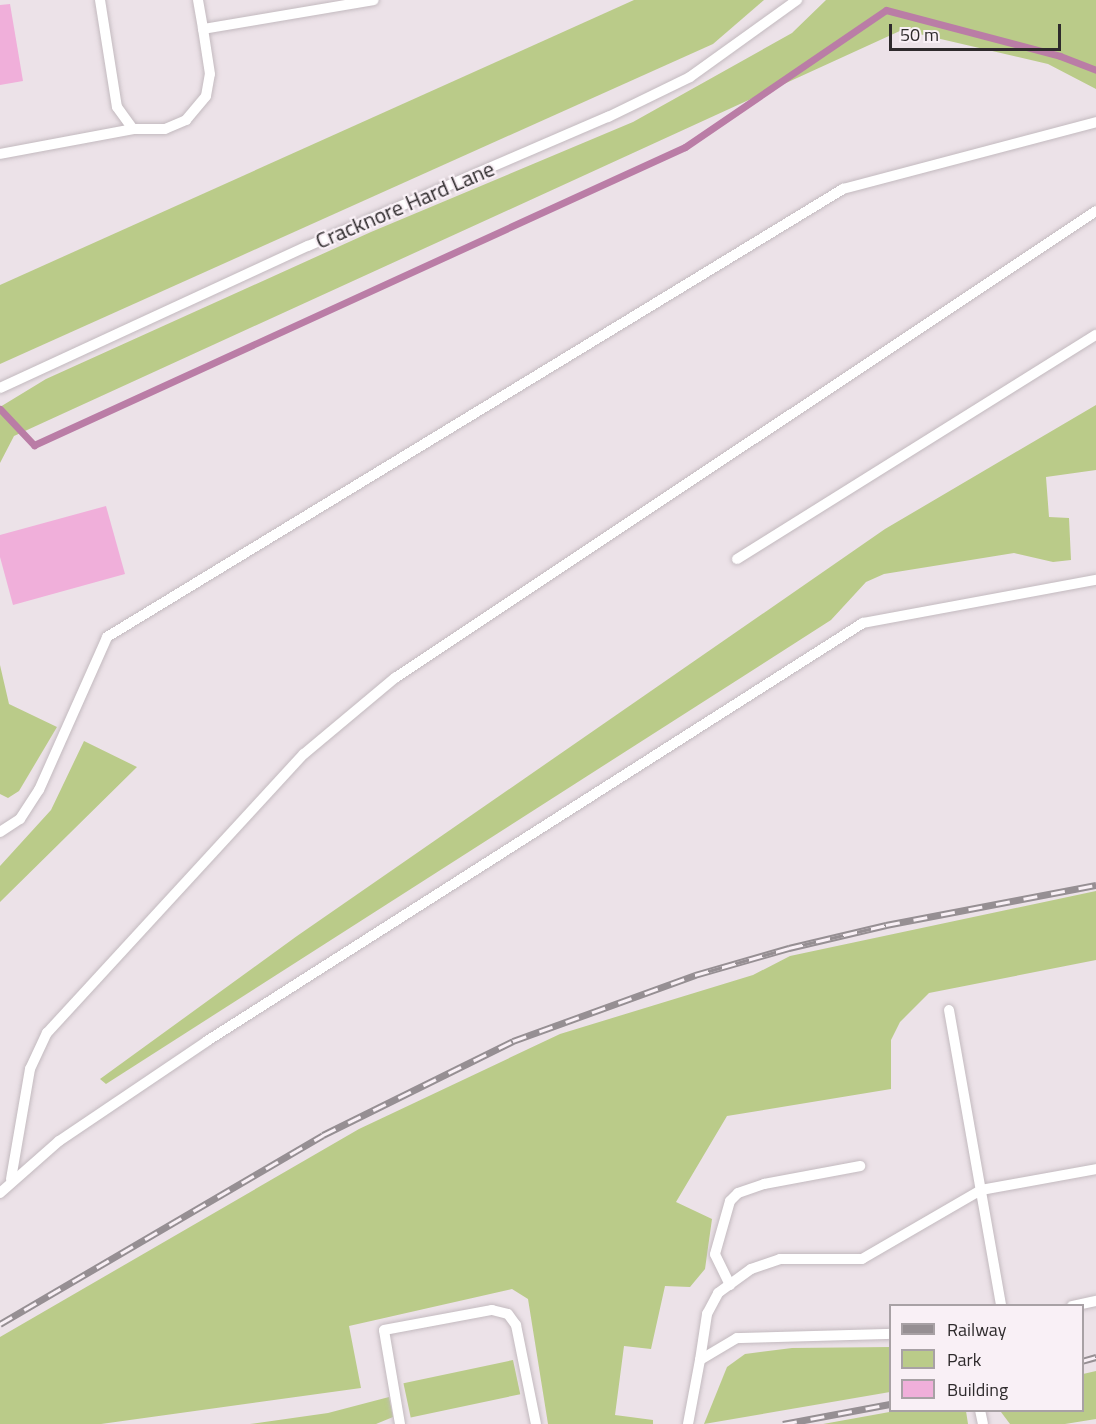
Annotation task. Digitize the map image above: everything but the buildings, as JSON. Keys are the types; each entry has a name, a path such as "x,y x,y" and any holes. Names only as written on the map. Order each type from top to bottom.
{"lane":[{"path":"100,0 117,107 133,129"},
{"path":"0,154 133,129 165,129 186,120 206,96 210,74 198,0"},
{"path":"203,29 374,0"},
{"name":"Cracknore Hard Lane","path":"0,388 308,246 609,117 690,77 741,44 797,0"},
{"path":"0,832 20,819 39,790 107,638 843,189 1096,122"},
{"path":"11,1179 30,1069 47,1033 304,754 395,678 1096,211"},
{"path":"737,559 1096,335"},
{"path":"0,1193 11,1179 59,1141 207,1041 863,622 1096,580"},
{"path":"949,1010 1001,1304"},
{"path":"730,1285 715,1254 730,1201 738,1193 764,1184 860,1166"},
{"path":"688,1424 707,1314 718,1293 751,1269 780,1259 862,1259 981,1190 1096,1168"},
{"path":"1078,1304 1096,1301"},
{"path":"400,1424 384,1330 492,1310 508,1314 516,1325 536,1424"},
{"path":"700,1360 737,1338 889,1334"}],"green space":[{"path":"634,0 764,0 713,44 0,364 0,285"},
{"path":"826,0 1096,0 1096,89 1048,64 902,30 14,436 0,463 0,407 46,379 371,232 633,122 792,33"},
{"path":"1096,405 1096,470 1046,477 1049,517 1069,518 1071,560 1053,562 1014,553 884,574 866,582 831,620 106,1084 100,1079 297,936 885,529"},
{"path":"0,665 9,704 57,727 19,791 8,798 0,794"},
{"path":"84,741 137,767 0,902 0,866 51,810"},
{"path":"1096,891 1096,960 929,993 900,1022 891,1040 891,1089 727,1116 676,1202 712,1219 705,1269 690,1287 665,1286 651,1349 624,1346 615,1415 653,1420 653,1424 548,1424 528,1299 512,1289 349,1326 361,1388 101,1424 0,1424 0,1337 359,1129 560,1034 753,975 790,956"},
{"path":"889,1347 889,1392 704,1424 727,1367 745,1354 792,1348"},
{"path":"513,1360 520,1394 411,1418 403,1383"},
{"path":"1096,1371 1096,1419 1065,1424 1010,1424 1001,1412 1084,1412 1084,1374"},
{"path":"389,1397 393,1417 376,1424 250,1424 328,1413"},
{"path":"889,1412 966,1412 968,1424 823,1424"}],"waterway":[{"path":"0,409 34,445 685,147 886,10 1060,56 1096,70"}],"railway":[{"path":"0,1324 323,1135 513,1041 695,975 789,948 886,925 1096,885"},
{"path":"1084,1360 1096,1357"},
{"path":"783,1424 889,1404"}]}
